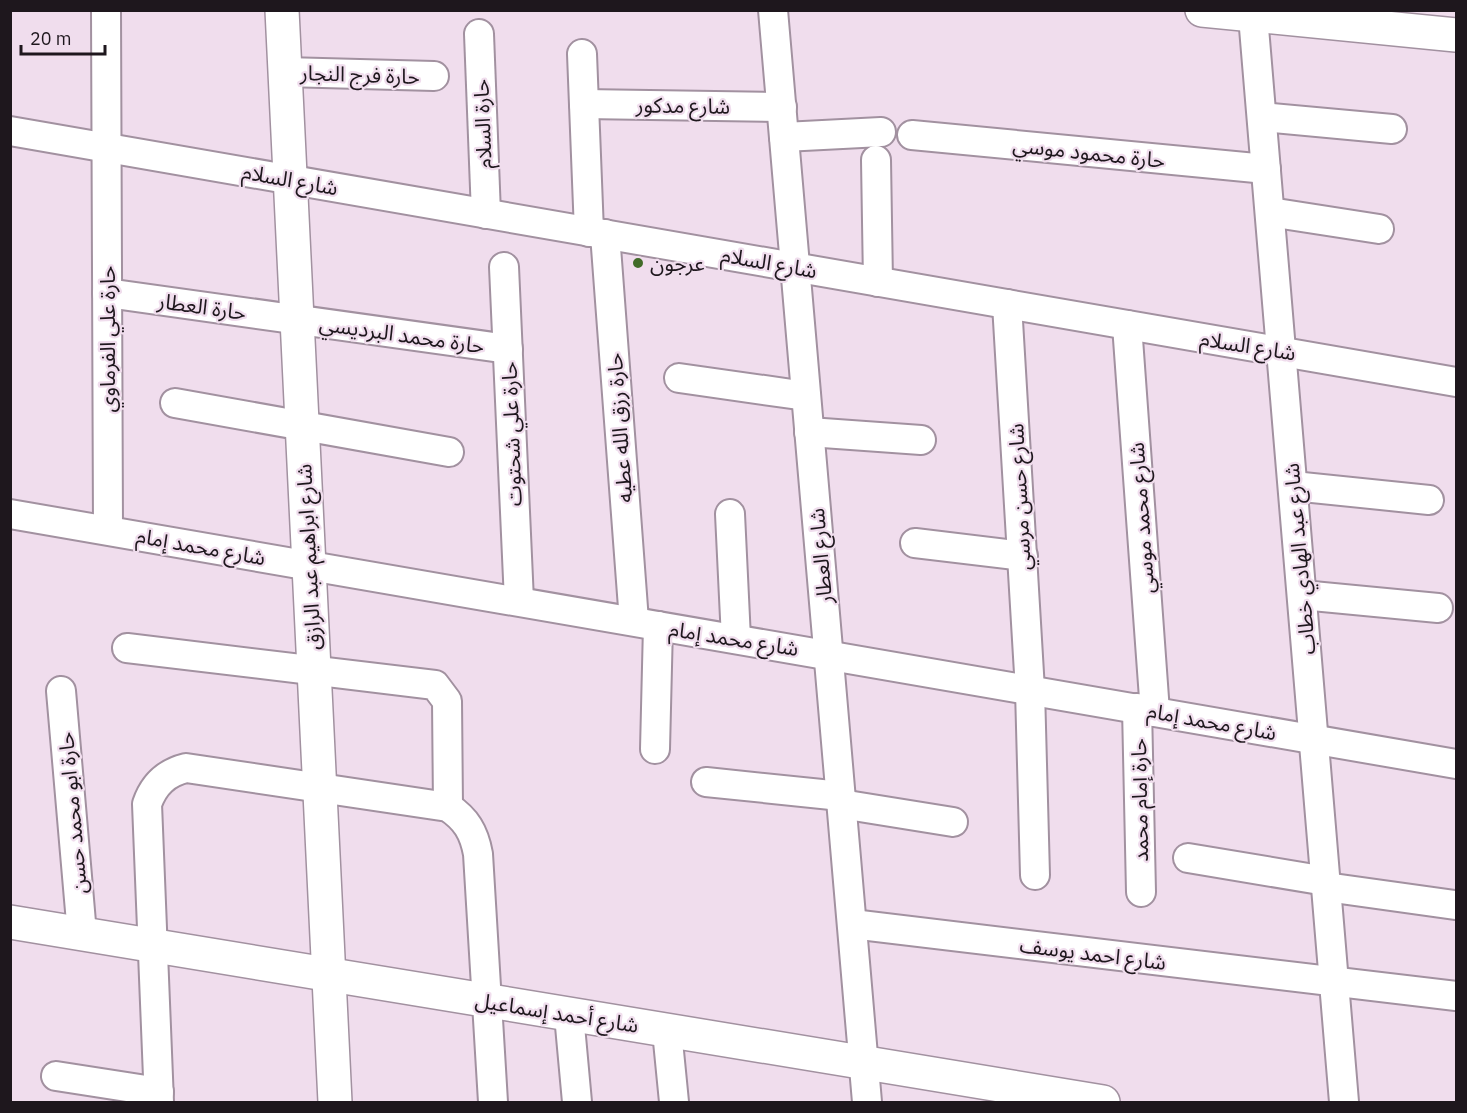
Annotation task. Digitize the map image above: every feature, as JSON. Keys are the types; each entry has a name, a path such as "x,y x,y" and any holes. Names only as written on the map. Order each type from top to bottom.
{"street":[{"name":"حارة علي الفرماوي","path":"106,10 108,530"},
{"name":"شارع ابراهيم عبد الرازق","path":"282,10 334,1102"},
{"name":"شارع العطار","path":"773,10 867,1102"},
{"path":"1210,11 1253,15 1355,18 1456,35"},
{"name":"شارع عبد الهادي خطاب","path":"1253,15 1344,1102"},
{"name":"حارة السلام","path":"479,34 486,213"},
{"name":"حارة رزق الله عطيه","path":"582,54 584,104 597,233 646,624 655,750"},
{"name":"حارة فرج النجار","path":"285,72 434,76"},
{"name":"شارع مدكور","path":"584,104 782,107"},
{"path":"1262,117 1392,129"},
{"name":"شارع السلام","path":"10,131 1456,381"},
{"path":"784,137 881,132"},
{"name":"حارة محمود موسي","path":"912,135 1266,169"},
{"path":"876,160 878,282"},
{"path":"1270,212 1379,229"},
{"name":"حارة علي شحتوت","path":"504,267 519,602"},
{"name":"حارة العطار","path":"107,293 297,319"},
{"name":"شارع حسن مرسي","path":"1007,304 1030,690 1035,875"},
{"name":"حارة محمد البرديسي","path":"297,319 508,349"},
{"name":"شارع محمد موسي","path":"1127,325 1146,710"},
{"path":"680,378 806,396"},
{"path":"175,403 449,452"},
{"path":"809,432 921,440"},
{"path":"1293,486 1429,500"},
{"name":"شارع محمد إمام","path":"10,514 1456,764"},
{"path":"729,514 736,639"},
{"path":"915,543 1023,556"},
{"path":"1302,595 1438,608"},
{"path":"127,648 435,685 447,701 448,807"},
{"name":"حارة ابو محمد حسن","path":"61,691 82,934"},
{"name":"حارة إمام محمد","path":"1141,892 1146,710"},
{"path":"56,1076 159,1097 147,804 157,784 175,771 186,768 448,807 466,822 476,843 489,1001 493,1102"},
{"path":"706,782 841,800 953,822"},
{"path":"1188,858 1455,905"},
{"name":"شارع أحمد إسماعيل","path":"10,922 1103,1102"},
{"name":"شارع احمد يوسف","path":"852,924 1456,996"},
{"path":"569,1015 578,1102"},
{"path":"667,1030 674,1102"}],"place":[{"name":"عرجون","path":"638,263"}]}
